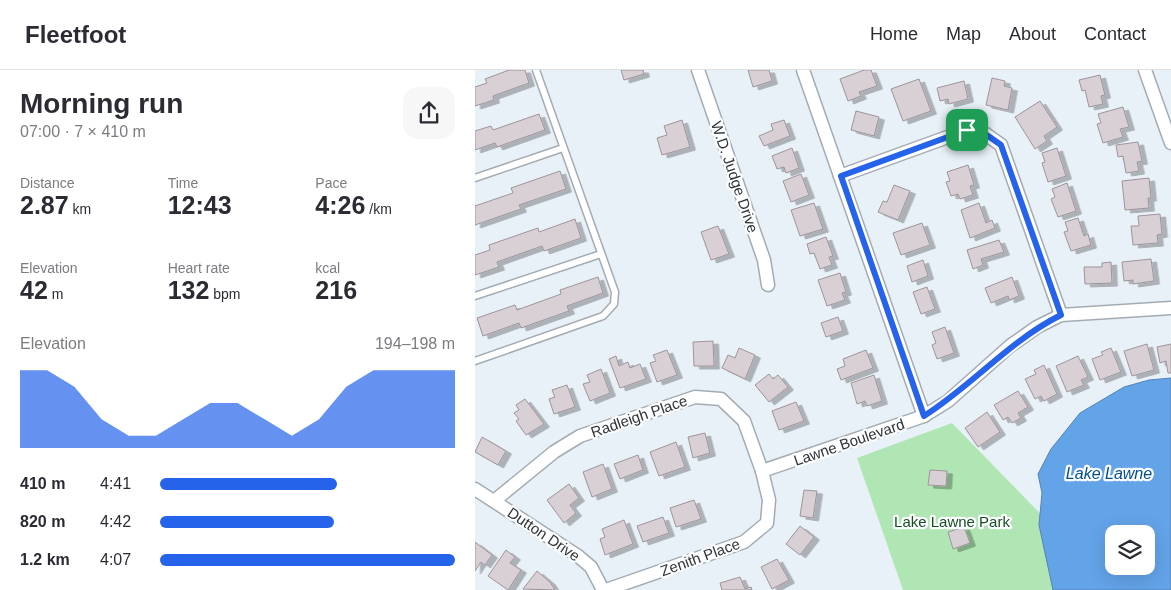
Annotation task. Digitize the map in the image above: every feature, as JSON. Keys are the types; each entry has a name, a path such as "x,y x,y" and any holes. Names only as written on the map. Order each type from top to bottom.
{"street":[{"name":"W.D. Judge Drive","path":"698,70 764,260 768,286"},
{"path":"803,70 924,416"},
{"path":"1145,70 1171,143"},
{"path":"841,176 967,130 984,133 1001,145 1061,315"},
{"name":"Lawne Boulevard","path":"763,471 924,416 948,400 1010,346 1037,327 1061,315 1171,308"},
{"name":"Radleigh Place","path":"494,501 554,452 581,436 695,397 721,399 744,421 763,471"},
{"name":"Zenith Place","path":"604,590 744,542 767,523 769,500 763,471"},
{"name":"Dutton Drive","path":"475,489 578,556 591,567 604,590"}],"lane":[{"path":"475,361 603,316 614,304 615,292 535,70"},
{"path":"475,178 563,148"},
{"path":"475,296 601,254"}],"green space":[{"name":"Lake Lawne Park","path":"952,423 1101,576 1061,590 903,590 857,458"}],"water":[{"name":"Lake Lawne","path":"1171,378 1171,590 1053,590 1039,525 1042,493 1038,474 1051,449 1080,413 1124,387 1149,380"}],"building":[{"path":"509,70 525,70 529,83 493,96 494,100 475,106 475,87 487,83 485,79"},
{"path":"621,70 643,70 644,74 624,80"},
{"path":"748,70 769,70 772,81 753,87"},
{"path":"864,70 871,70 877,86 859,92 861,96 848,101 840,79"},
{"path":"1100,75 1105,95 1101,96 1103,104 1089,107 1085,90 1082,91 1079,80"},
{"path":"992,78 1005,81 1004,86 1012,88 1008,110 986,105"},
{"path":"919,79 931,111 903,121 891,89"},
{"path":"964,81 968,99 949,104 948,99 940,101 937,88"},
{"path":"1040,101 1057,127 1044,136 1047,141 1035,149 1015,117"},
{"path":"1123,107 1129,127 1120,129 1123,137 1103,143 1097,124 1101,123 1098,114"},
{"path":"856,111 879,117 874,136 851,130"},
{"path":"539,114 545,130 497,147 495,143 475,150 475,131 491,126 493,130"},
{"path":"682,120 690,147 662,155 657,138 667,135 664,126"},
{"path":"784,120 790,136 764,146 759,136 773,130 771,124"},
{"path":"1138,142 1142,161 1137,162 1139,171 1126,173 1123,156 1118,157 1116,145"},
{"path":"792,148 799,168 786,173 784,167 777,169 772,156"},
{"path":"1057,148 1066,176 1048,182 1042,163 1045,162 1042,153"},
{"path":"968,165 974,185 970,186 973,195 960,199 958,194 951,196 946,182 950,181 947,172"},
{"path":"560,171 566,189 519,205 521,209 475,225 475,206 513,193 511,188"},
{"path":"801,174 809,195 791,202 783,181"},
{"path":"1149,178 1151,198 1148,198 1149,208 1125,210 1122,181"},
{"path":"1067,183 1076,211 1058,217 1051,199 1055,197 1052,189"},
{"path":"894,185 910,191 898,220 878,212 883,201 887,202"},
{"path":"814,203 823,229 800,236 791,210"},
{"path":"979,203 986,223 992,220 995,228 970,238 961,210"},
{"path":"1160,214 1162,234 1157,235 1158,243 1133,245 1131,226 1139,226 1138,216"},
{"path":"1078,218 1084,236 1088,234 1091,245 1071,251 1064,232 1068,231 1065,222"},
{"path":"575,219 581,238 544,251 542,246 497,262 499,267 475,275 475,255 490,250 489,245 538,228 539,232"},
{"path":"922,223 930,245 901,255 893,233"},
{"path":"718,226 729,254 711,260 701,232"},
{"path":"826,237 833,256 829,257 832,265 820,269 814,253 810,254 807,244"},
{"path":"999,240 1004,252 981,259 983,265 973,269 967,250"},
{"path":"1151,259 1154,281 1133,284 1133,280 1124,281 1122,262"},
{"path":"923,260 928,276 912,282 907,266"},
{"path":"1111,262 1112,283 1085,284 1084,267 1102,267 1102,263"},
{"path":"840,273 846,292 842,293 845,300 827,306 818,280"},
{"path":"598,277 603,293 567,306 569,311 521,328 519,323 483,336 477,318 515,305 517,310 561,294 560,290"},
{"path":"1012,277 1019,296 1009,300 1008,296 991,303 985,288"},
{"path":"927,287 935,309 921,314 913,292"},
{"path":"838,317 843,331 826,337 821,323"},
{"path":"945,327 954,353 937,359 932,345 936,343 932,332"},
{"path":"713,341 714,366 694,366 693,342"},
{"path":"1147,344 1154,370 1132,376 1124,351"},
{"path":"1171,344 1171,373 1168,373 1166,361 1160,363 1157,347"},
{"path":"739,348 755,355 745,379 722,368 728,355 735,358"},
{"path":"1111,348 1121,372 1100,380 1092,359 1103,355 1101,352"},
{"path":"667,350 677,375 657,382 650,363 656,361 653,355"},
{"path":"866,350 873,368 841,380 837,369 845,366 843,359"},
{"path":"616,356 619,366 628,362 630,368 640,364 646,379 620,388 609,359"},
{"path":"1078,356 1088,377 1081,380 1084,385 1067,392 1056,366"},
{"path":"1044,365 1057,394 1044,401 1041,396 1035,399 1025,379 1036,374 1034,370"},
{"path":"601,369 610,393 590,401 583,384 590,382 587,375"},
{"path":"769,374 773,379 778,375 788,387 769,402 755,385"},
{"path":"874,375 882,401 867,406 865,401 857,404 851,383"},
{"path":"567,385 575,407 554,414 549,399 555,397 552,390"},
{"path":"1018,391 1028,407 1018,413 1021,418 1012,423 1008,417 1003,420 994,405"},
{"path":"525,399 544,424 526,435 516,421 519,419 514,413 519,410 516,405"},
{"path":"796,402 804,421 779,430 772,411"},
{"path":"987,412 1000,432 978,447 965,428"},
{"path":"705,433 710,453 693,458 688,437"},
{"path":"482,437 506,451 498,465 475,452"},
{"path":"676,442 685,467 659,476 650,452"},
{"path":"638,455 643,470 620,479 614,464"},
{"path":"603,464 612,489 592,497 583,472"},
{"path":"930,470 947,471 946,486 928,485"},
{"path":"569,484 579,498 570,505 576,513 564,523 547,500"},
{"path":"804,490 817,491 813,518 800,516"},
{"path":"694,500 701,519 676,527 670,508"},
{"path":"663,517 669,533 643,542 637,526"},
{"path":"624,520 633,544 605,555 600,539 605,537 602,529"},
{"path":"800,526 814,537 800,555 786,544"},
{"path":"964,527 970,543 953,549 948,532"},
{"path":"475,542 492,555 485,565 481,562 475,571"},
{"path":"506,550 515,557 510,563 521,570 508,590 488,576"},
{"path":"777,559 789,580 772,589 761,567"},
{"path":"537,571 550,582 555,590 523,589"},
{"path":"740,577 745,589 751,587 752,590 722,590 720,583"}],"route":[{"path":"967,130 984,133 1001,145 1061,315 1037,327 1010,346 948,400 924,416 841,176 967,130"}]}
